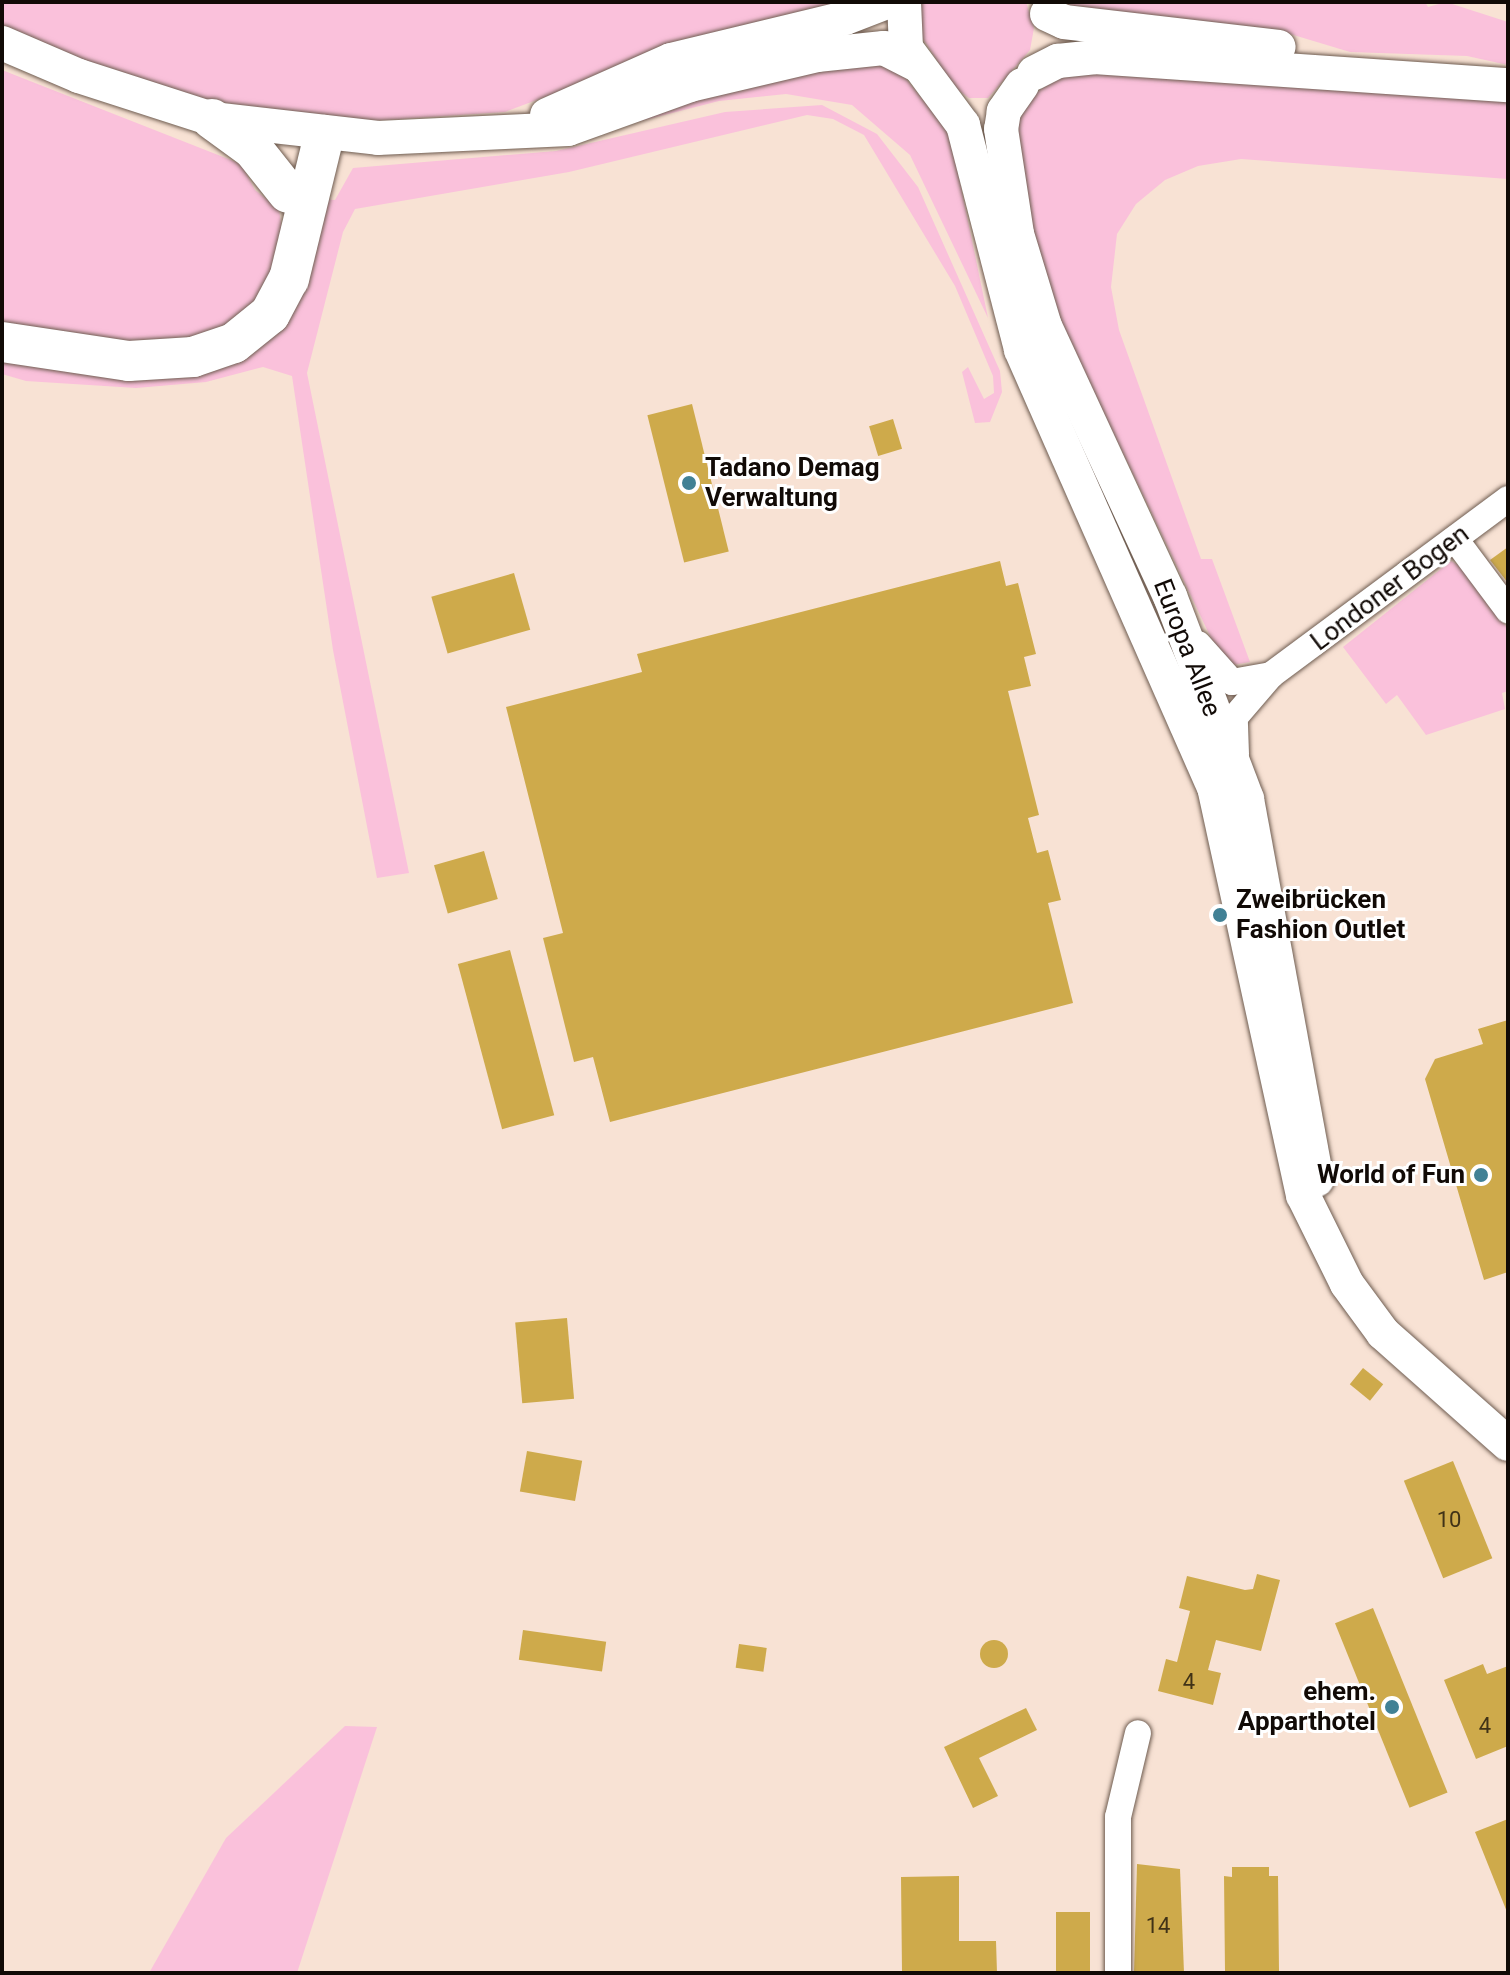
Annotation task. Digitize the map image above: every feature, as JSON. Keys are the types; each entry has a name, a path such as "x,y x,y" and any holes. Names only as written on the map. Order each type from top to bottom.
{"highway":[{"path":"212,119 253,149 288,193"},
{"path":"291,266 288,193 296,155 324,135"},
{"path":"2,342 129,361 211,353 262,324 291,266 324,135"}],"main road":[{"path":"489,132 569,108 686,55 845,18 887,2"},
{"path":"904,2 901,35 918,65"},
{"path":"1044,8 1064,22 1249,41 1382,64 1508,73"},
{"name":"Europa Allee","path":"1044,8 1048,39 1028,79 1004,111 1001,141 1031,282 1079,408 1170,596 1247,799 1315,1153 1323,1236"},
{"path":"2,43 79,76 212,119 324,135 489,132 588,124 690,85 817,55 884,48 918,65"},
{"path":"951,107 990,106 1058,61 1094,57 1508,85"},
{"name":"Europa Allee","path":"918,65 951,107 968,137 1021,350 1214,787 1293,1162 1323,1236 1347,1284 1383,1333 1508,1444"}],"street":[{"name":"Londoner Bogen","path":"1247,799 1233,723 1271,675 1508,499"},
{"path":"1455,539 1508,610"},
{"name":"Londoner Bogen","path":"1170,596 1222,676 1237,683 1271,675"},
{"path":"1118,1973 1118,1817 1138,1733"}],"shaded area":[{"path":"2,2 849,2 707,36 505,112 356,122 179,96 2,30"},
{"path":"918,2 1026,2 1034,28 1030,50 988,98 969,98 954,87 911,20"},
{"path":"1066,2 1425,2 1428,7 1446,2 1508,22 1508,65 1467,56 1350,52 1277,30 1074,9"},
{"path":"866,62 899,70 950,134 988,318 910,155 852,105 786,94 719,101 606,130 672,101"},
{"path":"1074,66 1508,95 1508,179 1241,159 1198,166 1165,180 1136,204 1117,234 1111,287 1119,330 1201,559 1212,559 1250,662 1233,665 1212,640 1044,287 1012,134 1032,96"},
{"path":"2,70 241,164 255,190 279,209 282,231 278,267 237,327 146,350 2,330"},
{"path":"822,105 877,134 918,187 1000,371 1002,392 990,422 975,423 962,372 968,367 984,399 994,393 993,376 955,286 864,135 833,119 807,115 569,172 355,209 343,232 307,373 409,873 377,878 333,650 292,376 263,367 206,382 136,388 26,381 2,374 2,354 224,363 320,199 335,200 353,168 556,151 725,112"},
{"path":"1451,561 1465,569 1508,629 1508,691 1502,693 1505,709 1426,735 1397,695 1386,704 1343,647"},
{"path":"345,1726 377,1727 297,1973 149,1973 226,1838"}],"building":[{"name":"Tadano Demag Verwaltung","path":"692,404 729,551 684,563 647,415"},
{"path":"893,419 902,449 878,456 869,426"},
{"path":"1508,547 1508,583 1490,560"},
{"path":"1000,561 1006,586 1018,583 1036,654 1024,657 1031,686 1008,691 1039,815 1028,818 1037,853 1048,850 1061,900 1048,903 1073,1003 610,1122 593,1057 574,1062 543,938 563,933 506,707 642,672 637,654"},
{"path":"514,573 530,630 448,653 431,597"},
{"path":"484,851 498,899 448,913 434,865"},
{"path":"510,950 554,1115 502,1129 458,964"},
{"name":"World of Fun","path":"1508,1020 1508,1272 1484,1280 1425,1079 1435,1059 1483,1044 1478,1029"},
{"path":"567,1318 574,1399 522,1403 515,1323"},
{"path":"1363,1368 1383,1384 1370,1401 1350,1384"},
{"path":"527,1451 582,1461 575,1501 520,1491"},
{"path":"1453,1461 1492,1558 1443,1578 1404,1481"},
{"path":"1257,1574 1280,1580 1261,1651 1216,1640 1208,1670 1221,1673 1213,1705 1158,1691 1166,1659 1177,1662 1190,1611 1179,1608 1187,1576 1245,1590 1253,1589"},
{"name":"ehem. Apparthotel","path":"1373,1608 1448,1793 1410,1808 1335,1623"},
{"path":"523,1630 606,1642 602,1671 519,1660"},
{"path":"994,1640 1004,1644 1008,1654 1004,1664 994,1668 984,1664 980,1654 984,1644"},
{"path":"739,1644 767,1648 763,1672 736,1668"},
{"path":"1483,1664 1487,1674 1508,1666 1508,1746 1476,1759 1444,1680"},
{"path":"1026,1708 1037,1730 979,1758 998,1796 973,1808 944,1747"},
{"path":"1508,1819 1508,1912 1507,1912 1475,1832"},
{"path":"1137,1864 1180,1869 1184,1973 1134,1973"},
{"path":"1232,1867 1269,1867 1269,1876 1278,1876 1279,1971 1225,1972 1224,1876 1232,1877"},
{"path":"959,1876 959,1941 996,1941 997,1973 902,1973 901,1877"},
{"path":"1056,1912 1090,1912 1090,1973 1056,1973"}],"place":[{"name":"Tadano Demag Verwaltung","path":"689,483"},
{"name":"Zweibrücken Fashion Outlet","path":"1220,915"},
{"name":"World of Fun","path":"1481,1175"},
{"name":"ehem. Apparthotel","path":"1392,1707"}]}
